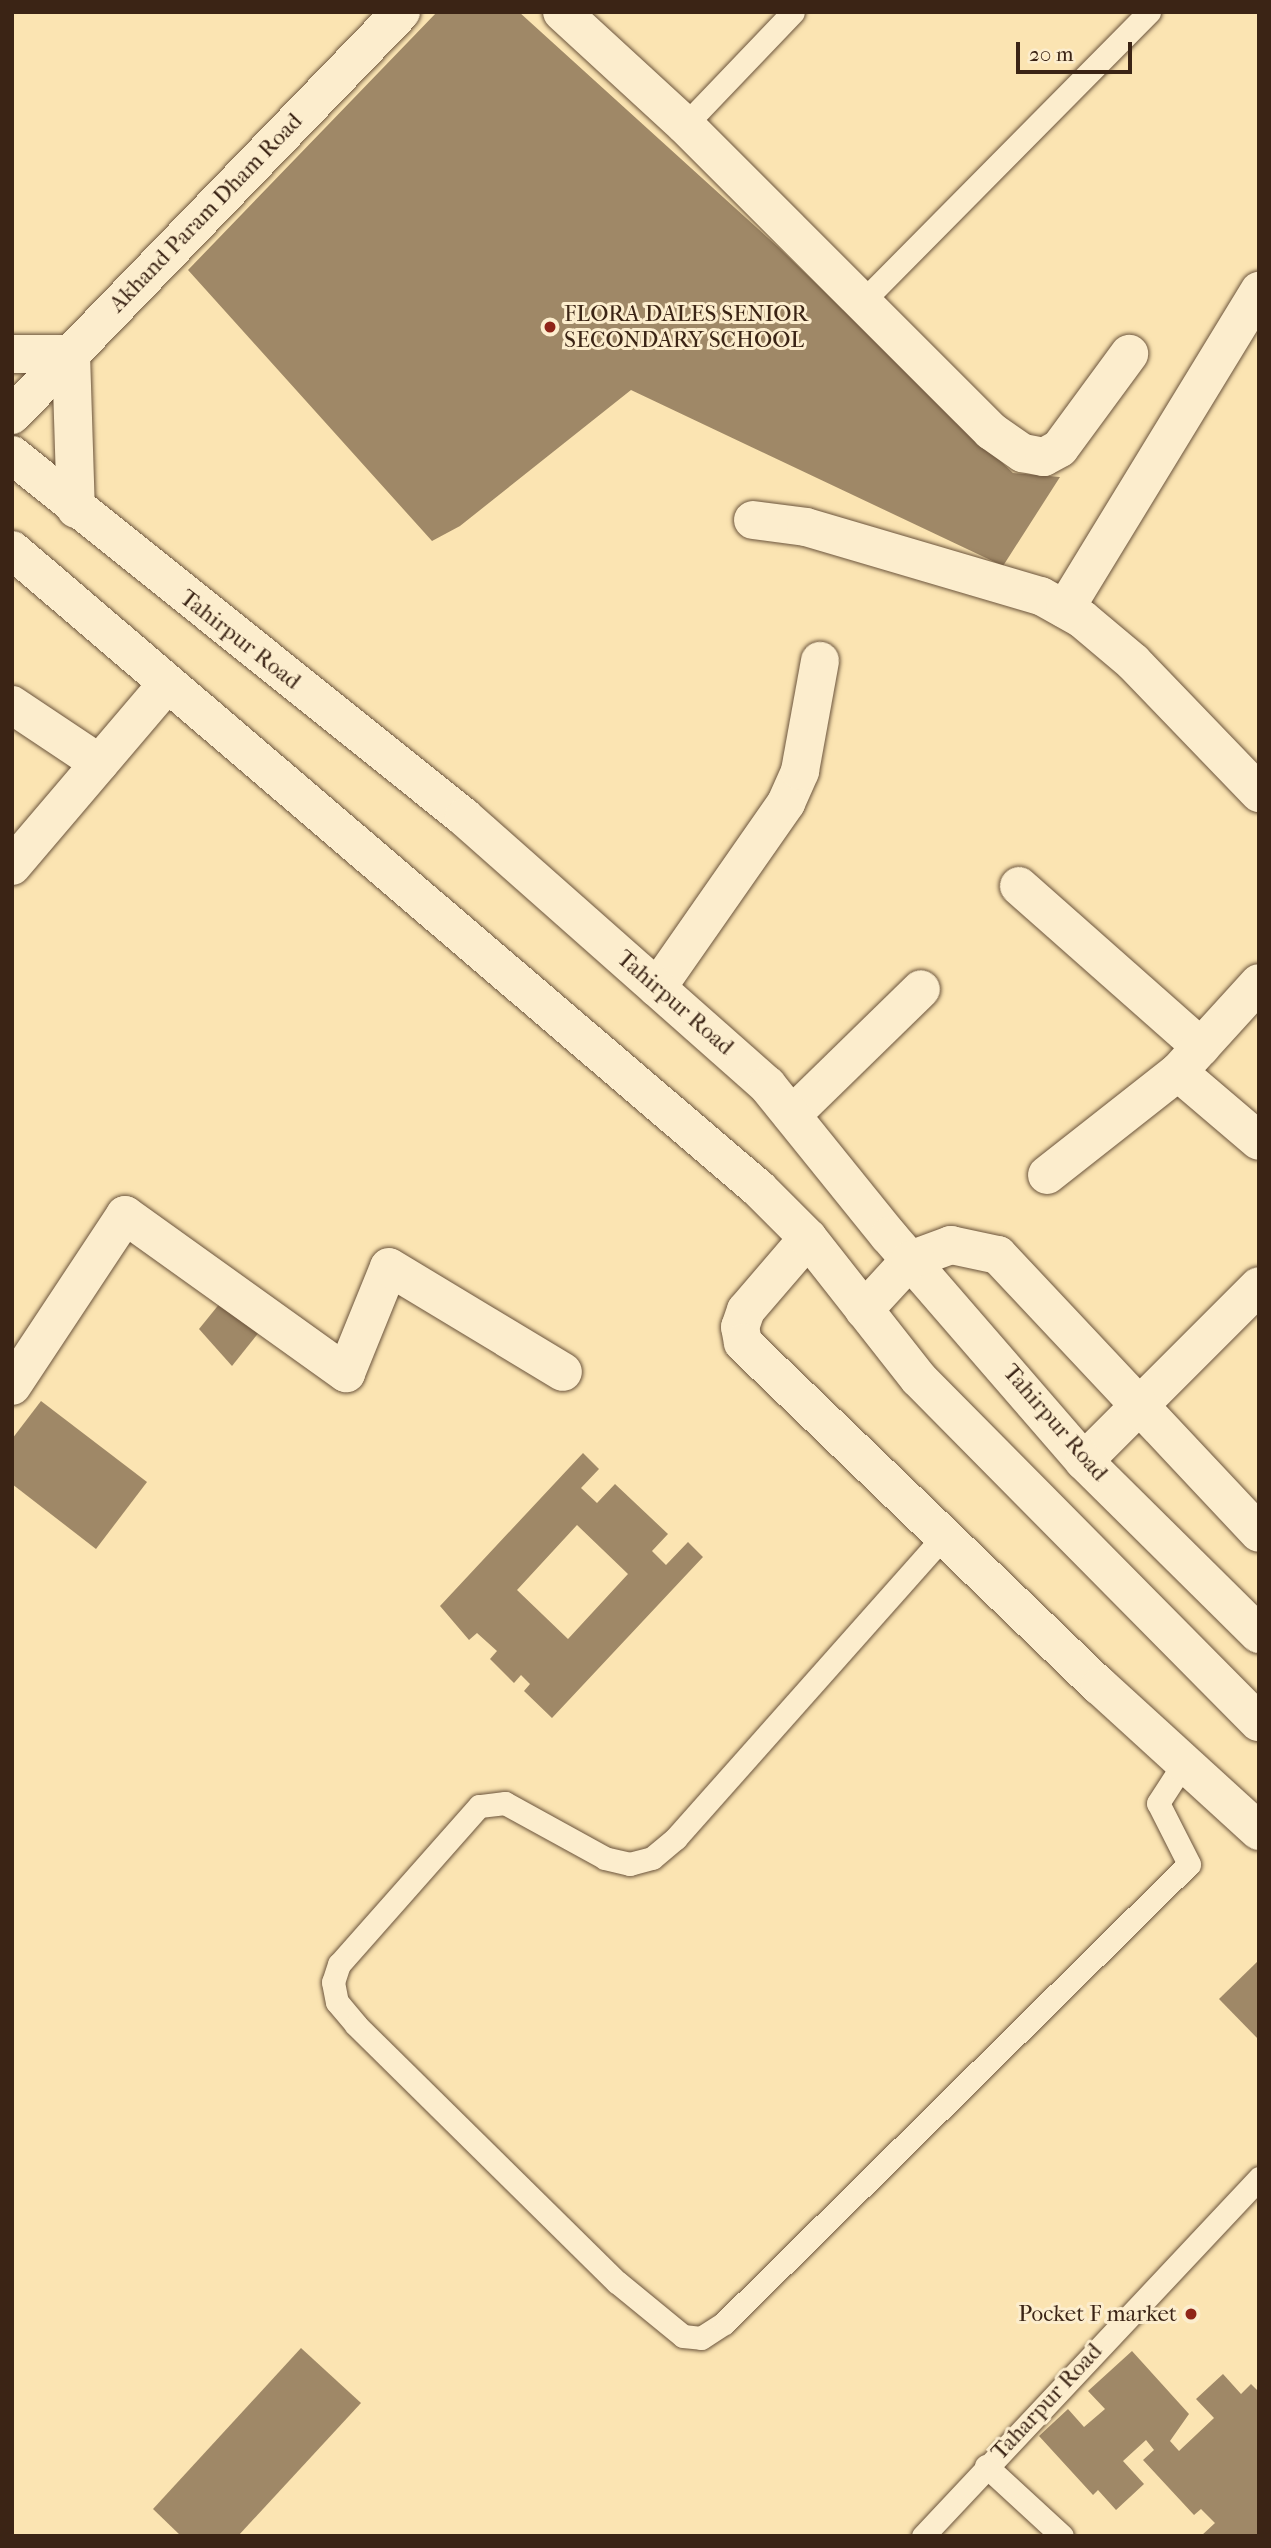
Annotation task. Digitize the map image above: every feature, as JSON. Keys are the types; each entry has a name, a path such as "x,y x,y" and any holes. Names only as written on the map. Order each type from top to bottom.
{"street":[{"name":"Akhand Param Dham Road","path":"12,415 401,12"},
{"path":"562,12 685,125 991,431 1023,453 1044,457 1060,447 1129,354"},
{"path":"1065,609 1259,291"},
{"path":"12,354 71,354 76,509"},
{"name":"Tahirpur Road","path":"12,455 76,509 464,817 767,1084 910,1260 1084,1461 1259,1634"},
{"path":"752,520 806,527 942,564 1041,596 1065,609 1133,662 1259,793"},
{"path":"12,550 758,1189 808,1238 919,1379 1259,1722"},
{"path":"657,988 786,803 800,771 820,661"},
{"path":"12,866 167,684"},
{"path":"12,705 99,762"},
{"path":"1019,886 1189,1060 1259,1141"},
{"path":"1047,1175 1189,1060 1259,983"},
{"path":"792,1115 921,989"},
{"path":"12,1387 125,1215 346,1373 389,1267 563,1372"},
{"path":"808,1238 746,1310 740,1327 743,1343 1184,1763 1259,1831"},
{"path":"864,1310 910,1260 951,1245 998,1255 1259,1533"},
{"path":"1084,1461 1259,1286"}],"lane":[{"path":"685,125 793,12"},
{"path":"862,302 1149,12"},
{"path":"944,1536 676,1838 652,1858 630,1864 605,1858 506,1803 479,1806 339,1964 333,1982 337,2002 356,2025 617,2282 683,2336 701,2338 724,2323 1189,1864 1158,1803 1184,1763"},
{"name":"Taharpur Road","path":"923,2536 1259,2178"},
{"path":"986,2466 1062,2536"}],"building":[{"name":"FLORA DALES SENIOR SECONDARY SCHOOL","path":"437,12 519,12 777,246 1013,473 1060,477 1003,566 631,390 460,526 432,541 188,270"},
{"path":"225,1297 264,1326 232,1366 199,1329"},
{"path":"41,1401 147,1482 96,1549 12,1484 12,1439"},
{"path":"583,1453 599,1469 581,1488 597,1503 615,1484 668,1534 652,1551 666,1565 688,1542 703,1557 552,1718 524,1691 530,1684 521,1675 514,1683 490,1659 497,1651 477,1633 469,1640 440,1606","holes":["577,1525 628,1574 568,1639 517,1590"]},
{"path":"1259,1960 1259,2040 1219,1999"},
{"path":"301,2348 361,2403 238,2536 181,2536 153,2509"},
{"path":"1132,2351 1189,2414 1170,2441 1179,2451 1214,2418 1196,2399 1223,2374 1241,2394 1251,2384 1259,2392 1259,2536 1201,2536 1215,2523 1201,2509 1194,2515 1143,2460 1154,2450 1146,2440 1123,2461 1144,2484 1116,2510 1098,2490 1093,2495 1039,2436 1068,2409 1084,2427 1105,2409 1088,2391"}],"place":[{"name":"FLORA DALES SENIOR SECONDARY SCHOOL","path":"550,327"},
{"name":"Pocket F market","path":"1191,2314"}]}
